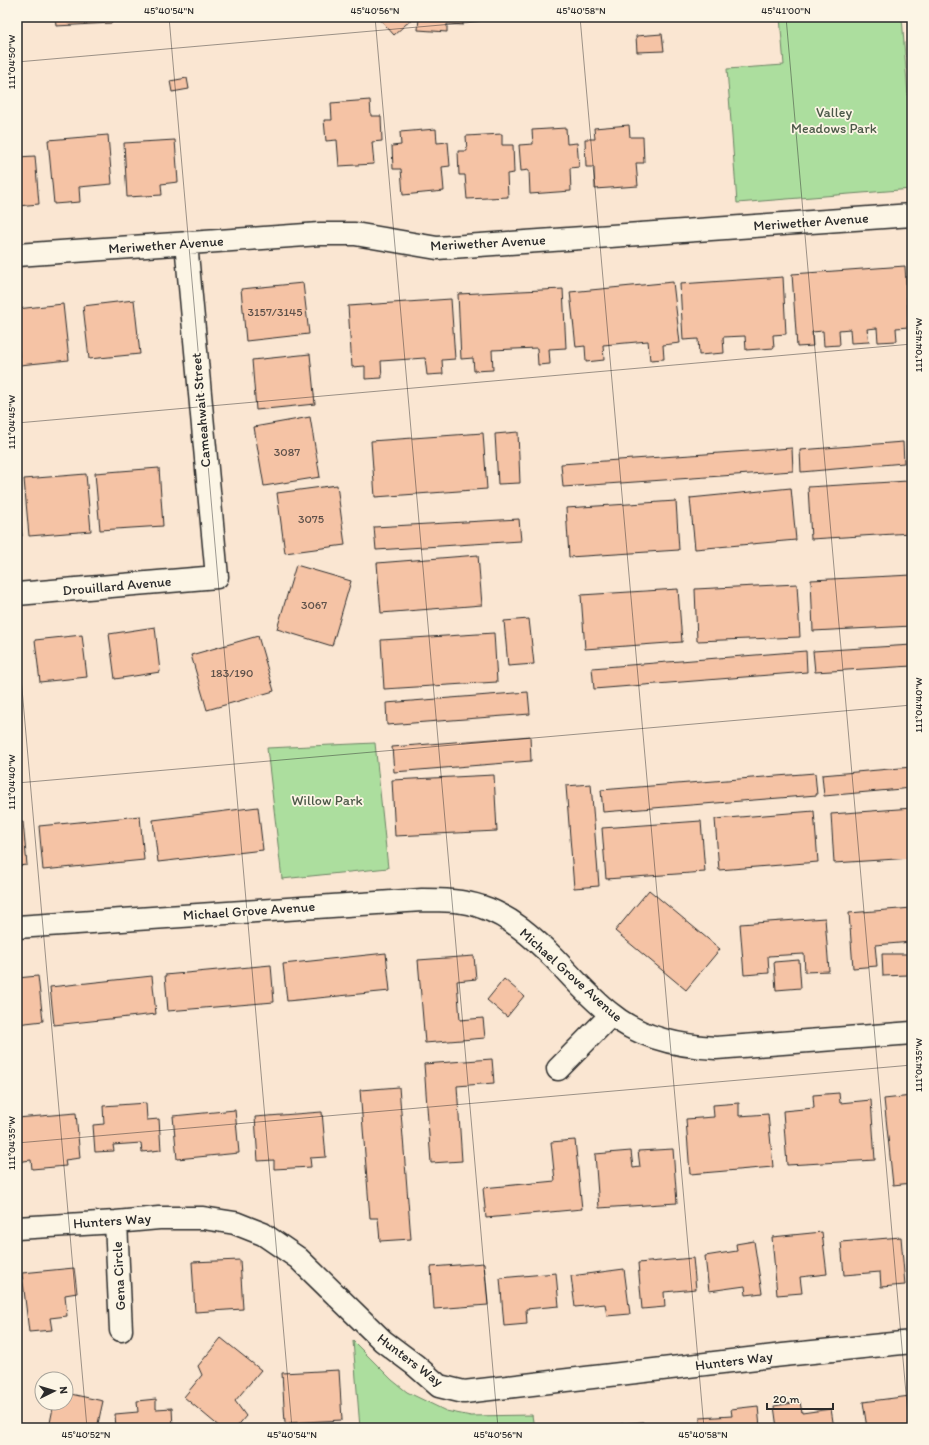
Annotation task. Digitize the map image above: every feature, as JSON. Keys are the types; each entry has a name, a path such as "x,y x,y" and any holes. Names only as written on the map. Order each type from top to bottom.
{"street":[{"name":"Meriwether Avenue","path":"17,255 320,234 355,234 437,248 912,215"},
{"name":"Cameahwait Street","path":"186,243 217,577"},
{"name":"Drouillard Avenue","path":"17,594 217,577"},
{"name":"Michael Grove Avenue","path":"17,927 422,900 452,900 482,906 497,913 537,941 581,987 611,1015 628,1026 672,1043 694,1047 716,1048 912,1033"},
{"path":"558,1069 611,1015"},
{"name":"Hunters Way","path":"17,1228 159,1218 203,1218 235,1223 263,1234 298,1258 383,1341 415,1365 439,1386 464,1392 783,1355 912,1342"},
{"name":"Gena Circle","path":"116,1222 121,1330"}],"green space":[{"name":"Valley Meadows Park","path":"780,17 902,17 912,148 912,189 737,203 727,69 784,65"},
{"name":"Willow Park","path":"375,743 388,868 282,879 267,748"},
{"path":"353,1341 392,1380 407,1392 446,1411 471,1416 532,1415 534,1428 360,1428"}],"building":[{"path":"55,17 112,17 112,23 56,26"},
{"path":"378,17 414,17 394,35"},
{"path":"419,17 463,17 463,25 447,24 447,32 418,30"},
{"path":"536,17 567,17 567,18 536,19"},
{"path":"662,34 664,51 637,52 636,36"},
{"path":"187,78 189,89 172,92 170,81"},
{"path":"370,100 371,116 381,116 382,141 372,142 374,164 339,166 337,140 326,141 324,120 332,120 331,103"},
{"path":"629,125 630,137 643,137 644,163 636,163 638,186 595,189 594,167 586,167 585,139 595,139 594,128"},
{"path":"566,128 567,144 577,143 579,167 570,168 571,191 530,194 529,170 521,171 519,145 533,144 532,130"},
{"path":"436,129 437,143 448,142 450,166 442,167 444,191 403,195 401,169 393,169 392,146 401,145 400,132"},
{"path":"502,134 502,145 513,145 514,173 507,174 508,197 467,199 465,175 459,175 458,151 467,151 466,136"},
{"path":"108,135 112,184 79,187 80,202 54,204 48,140"},
{"path":"175,140 178,182 161,184 162,195 127,197 124,143"},
{"path":"35,156 39,204 17,206 17,157"},
{"path":"905,266 909,327 896,328 897,341 878,342 877,328 867,329 869,342 851,343 850,329 839,330 840,345 824,346 823,331 812,332 813,346 797,347 792,274"},
{"path":"783,277 786,334 773,335 774,348 746,350 745,336 723,337 724,353 699,355 698,339 683,340 680,284"},
{"path":"673,282 680,343 663,345 664,359 650,360 648,341 603,345 604,360 586,362 585,346 576,347 570,292"},
{"path":"303,283 309,334 246,341 241,289"},
{"path":"563,289 566,348 549,349 550,364 538,365 537,348 492,350 493,370 474,371 473,358 461,359 458,294"},
{"path":"451,299 455,359 442,360 443,374 427,375 425,358 381,361 382,378 365,379 365,366 352,367 348,306"},
{"path":"134,300 140,354 89,359 83,306"},
{"path":"63,304 69,360 20,365 17,332 17,309"},
{"path":"310,354 315,404 256,410 252,360"},
{"path":"310,417 320,477 264,486 254,427"},
{"path":"518,432 520,483 498,484 495,434"},
{"path":"483,433 487,489 375,497 371,441"},
{"path":"903,442 904,463 801,472 800,450"},
{"path":"792,448 793,471 563,487 561,464"},
{"path":"159,468 163,526 100,530 95,473"},
{"path":"86,474 91,531 29,536 24,479"},
{"path":"908,481 911,533 811,539 808,487"},
{"path":"337,485 345,545 285,553 277,493"},
{"path":"791,488 796,540 695,549 690,498"},
{"path":"17,492 22,536 17,537"},
{"path":"676,501 679,550 569,557 566,508"},
{"path":"519,519 521,541 376,550 374,527"},
{"path":"478,555 482,605 381,613 377,563"},
{"path":"296,565 351,581 332,646 277,629"},
{"path":"912,575 912,626 813,631 811,580"},
{"path":"797,584 800,637 697,641 695,589"},
{"path":"678,589 682,642 585,649 581,595"},
{"path":"529,619 534,664 508,666 504,621"},
{"path":"155,627 160,672 115,679 109,634"},
{"path":"494,633 497,682 384,689 381,640"},
{"path":"82,635 87,677 40,682 35,640"},
{"path":"258,636 274,691 207,710 191,655"},
{"path":"912,645 912,666 815,672 813,651"},
{"path":"806,651 807,672 594,689 592,668"},
{"path":"528,692 530,714 387,725 386,703"},
{"path":"530,736 531,761 394,772 392,747"},
{"path":"912,767 912,788 824,796 822,775"},
{"path":"815,773 817,795 603,812 601,790"},
{"path":"494,775 497,831 395,836 392,780"},
{"path":"591,784 599,886 574,888 566,786"},
{"path":"258,807 263,850 158,862 153,820"},
{"path":"912,808 912,858 834,863 831,814"},
{"path":"814,811 818,862 719,870 715,819"},
{"path":"140,816 144,860 43,870 39,826"},
{"path":"701,821 705,872 606,879 602,828"},
{"path":"23,822 27,865 17,866 17,823"},
{"path":"649,890 720,949 686,990 615,931"},
{"path":"912,908 912,942 875,945 877,966 853,968 849,913"},
{"path":"825,918 829,971 805,972 804,954 768,956 769,973 744,975 740,924"},
{"path":"386,953 390,991 287,1001 283,964"},
{"path":"882,954 907,954 908,975 883,976"},
{"path":"474,956 476,979 457,981 460,1020 483,1018 485,1038 425,1043 418,960"},
{"path":"799,960 801,988 776,990 774,962"},
{"path":"271,965 274,1002 168,1011 165,975"},
{"path":"38,976 43,1021 17,1024 17,978"},
{"path":"152,976 156,1014 54,1025 50,987"},
{"path":"504,979 524,996 507,1017 487,1000"},
{"path":"492,1059 494,1083 457,1086 462,1161 431,1163 424,1064"},
{"path":"399,1087 411,1239 380,1241 378,1218 370,1218 360,1090"},
{"path":"839,1093 840,1103 871,1100 875,1160 787,1165 783,1111 814,1108 813,1095"},
{"path":"912,1096 912,1183 893,1185 884,1099"},
{"path":"146,1103 147,1120 159,1119 161,1150 142,1152 141,1143 113,1145 114,1151 95,1152 93,1125 104,1124 103,1106"},
{"path":"739,1103 739,1116 768,1114 773,1167 690,1174 686,1119 714,1117 713,1105"},
{"path":"235,1110 239,1153 177,1159 173,1116"},
{"path":"322,1112 326,1157 310,1158 311,1167 274,1169 274,1160 258,1161 255,1117"},
{"path":"76,1113 80,1158 65,1160 66,1166 32,1169 31,1160 17,1162 17,1118"},
{"path":"575,1140 582,1209 486,1218 483,1188 555,1181 551,1142"},
{"path":"673,1149 677,1203 599,1208 595,1154 631,1151 633,1168 640,1167 638,1151"},
{"path":"822,1232 827,1274 800,1277 802,1293 777,1295 772,1237"},
{"path":"901,1237 905,1285 881,1287 880,1272 844,1275 841,1242"},
{"path":"754,1241 762,1293 746,1295 745,1286 709,1291 705,1256 737,1251 736,1244"},
{"path":"693,1258 696,1289 664,1292 665,1307 642,1309 638,1263"},
{"path":"240,1260 243,1309 195,1312 192,1262"},
{"path":"484,1263 488,1305 434,1309 431,1267"},
{"path":"74,1268 77,1293 65,1295 67,1316 50,1318 52,1330 29,1332 22,1273"},
{"path":"624,1269 630,1314 607,1316 605,1304 575,1307 571,1276"},
{"path":"556,1273 559,1306 526,1309 527,1324 504,1326 500,1278"},
{"path":"221,1338 261,1370 235,1401 246,1416 236,1428 221,1428 184,1397 202,1375 198,1366"},
{"path":"339,1370 342,1420 285,1423 282,1373"},
{"path":"74,1395 103,1401 97,1428 49,1428 52,1411 74,1411"},
{"path":"910,1396 912,1428 867,1428 863,1402"},
{"path":"156,1399 156,1409 172,1408 173,1428 116,1428 115,1414 138,1412 137,1401"},
{"path":"800,1402 802,1413 831,1409 834,1428 777,1428 774,1406"},
{"path":"758,1406 760,1428 701,1428 700,1418 732,1416 731,1409"},
{"path":"643,1422 644,1428 621,1428 621,1424"}]}
